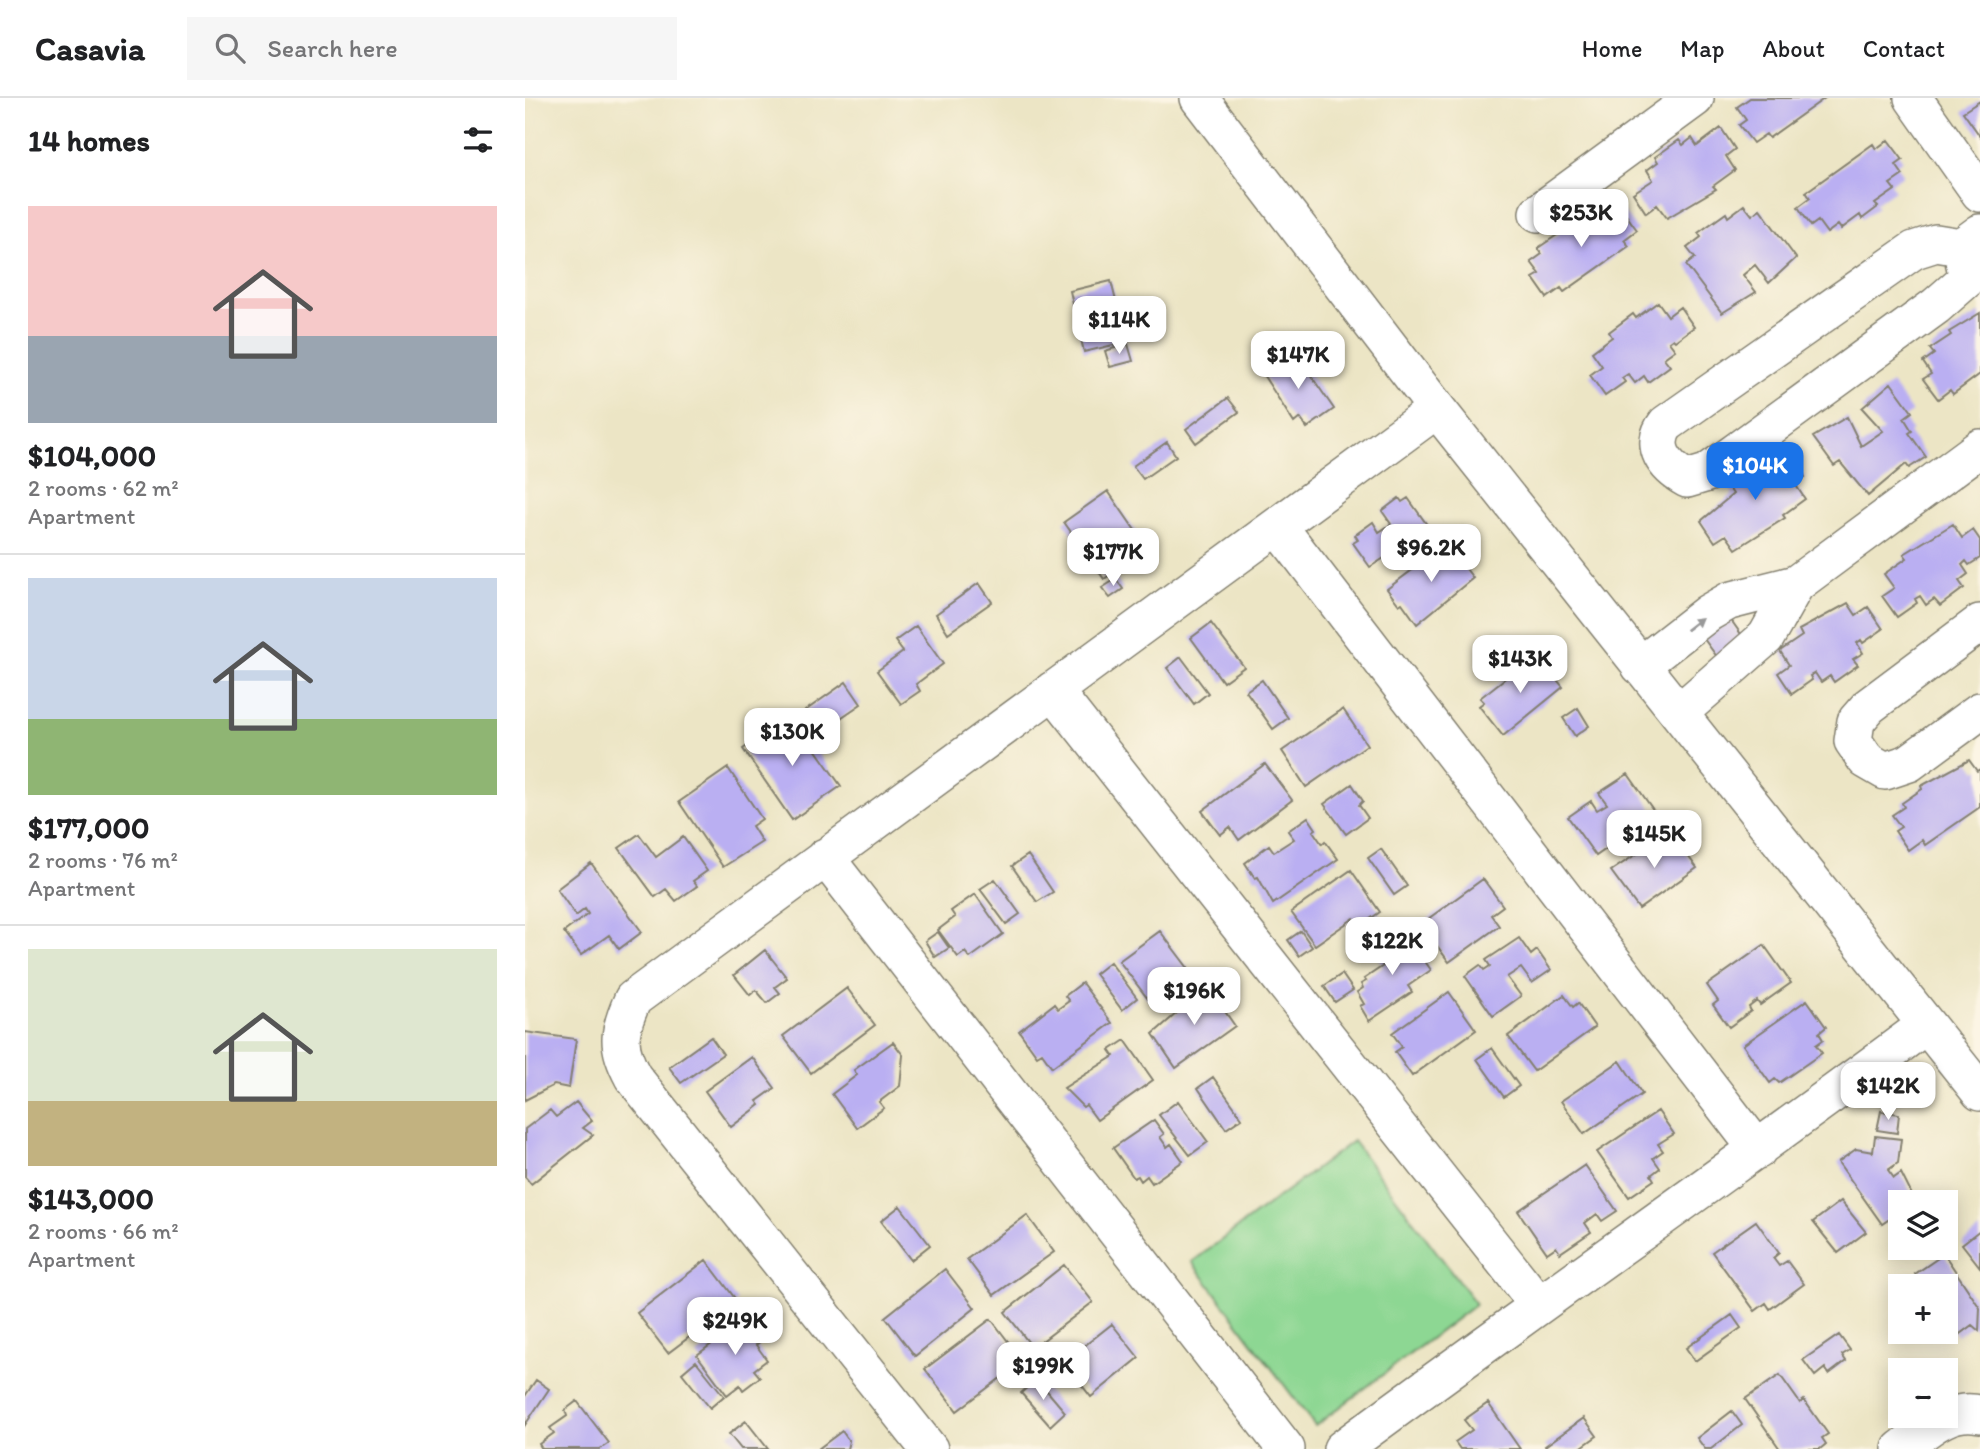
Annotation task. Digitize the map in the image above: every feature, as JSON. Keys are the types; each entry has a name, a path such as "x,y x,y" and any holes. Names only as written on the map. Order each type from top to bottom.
{"street":[{"path":"1199,98 1437,409 1980,1092"},
{"path":"1538,213 1654,110 1695,98"},
{"path":"1913,98 1980,193"},
{"path":"1971,240 1968,278 1936,306 1707,473 1687,479 1673,471 1657,448 1657,436 1667,424 1914,250 1936,243 1971,240"},
{"path":"1793,335 1827,384"},
{"path":"929,1449 642,1088 620,1053 622,1023 633,999 1437,409"},
{"path":"1640,666 1708,613 1729,601 1796,584 1980,448"},
{"path":"1278,526 1758,1150"},
{"path":"1680,712 1766,637 1796,584"},
{"path":"1980,623 1869,706 1856,721 1853,740 1866,760 1885,771 1909,763 1980,711"},
{"path":"1053,690 1538,1304"},
{"path":"825,857 1286,1449"},
{"path":"1342,1449 1538,1304 1758,1150 1926,1025"},
{"path":"1901,1449 1944,1418 1967,1411 1980,1414"}],"green space":[{"path":"1353,1141 1476,1304 1315,1426 1192,1262"}],"building":[{"path":"1750,98 1825,98 1769,138 1766,134 1753,143 1739,125 1746,120 1737,107"},
{"path":"1980,101 1980,136 1963,112"},
{"path":"1721,128 1735,149 1726,156 1735,170 1713,186 1716,189 1667,218 1657,205 1646,213 1633,193 1653,180 1647,170 1658,162 1655,157 1679,140 1683,145 1692,138 1697,146"},
{"path":"1888,140 1903,160 1896,165 1903,175 1890,184 1895,190 1875,204 1878,207 1862,219 1860,215 1841,229 1838,225 1827,233 1818,221 1811,226 1798,207 1810,198 1806,192 1873,144 1876,149"},
{"path":"1609,204 1617,216 1624,212 1637,230 1624,240 1629,246 1564,292 1561,288 1547,298 1533,278 1540,274 1531,262 1542,254 1538,248 1560,233 1558,230 1574,218 1576,221 1592,209 1596,213"},
{"path":"1744,205 1752,215 1760,209 1796,258 1769,283 1755,265 1743,275 1756,292 1722,313 1686,265 1695,258 1687,248 1701,237 1698,233 1726,213 1728,217"},
{"path":"1111,281 1126,342 1084,352 1070,291"},
{"path":"1658,302 1668,316 1680,307 1694,327 1675,341 1673,339 1669,342 1675,350 1664,358 1670,366 1648,382 1644,376 1635,383 1628,374 1622,378 1625,382 1605,396 1590,375 1602,366 1592,352 1612,337 1609,332 1633,314 1636,318"},
{"path":"1980,313 1980,374 1953,394 1950,390 1938,399 1923,379 1931,374 1923,362 1934,354 1930,349 1951,335 1949,332"},
{"path":"1128,344 1133,361 1110,367 1105,351"},
{"path":"1294,351 1334,409 1307,428 1300,418 1294,423 1262,373"},
{"path":"1891,383 1912,412 1904,418 1912,431 1909,433 1926,457 1909,468 1906,464 1868,496 1840,462 1834,466 1813,437 1847,417 1861,446 1883,431 1862,408"},
{"path":"1228,398 1239,412 1196,443 1186,429"},
{"path":"1167,442 1176,456 1143,479 1133,466"},
{"path":"1791,455 1805,477 1795,484 1805,499 1783,515 1785,518 1736,549 1726,535 1715,542 1701,521 1733,494 1723,480 1751,460 1758,471 1764,467 1769,474 1773,471 1771,468"},
{"path":"1108,491 1148,549 1104,579 1064,522"},
{"path":"1399,498 1402,502 1408,498 1430,529 1370,567 1353,543 1358,540 1355,535 1373,522 1379,532 1391,524 1382,511"},
{"path":"1953,524 1962,538 1973,530 1980,540 1980,558 1969,565 1966,561 1962,565 1968,574 1959,581 1964,588 1940,606 1934,599 1926,605 1920,596 1915,599 1917,603 1897,617 1882,596 1894,588 1884,574 1907,558 1904,554"},
{"path":"1447,544 1473,578 1417,624 1402,603 1399,605 1387,589"},
{"path":"1116,579 1123,589 1110,598 1102,588"},
{"path":"979,583 992,602 948,633 936,614"},
{"path":"1848,603 1856,615 1868,607 1883,629 1863,643 1861,640 1857,643 1863,653 1853,659 1858,665 1834,682 1830,676 1821,682 1815,673 1810,676 1812,680 1792,694 1778,673 1789,665 1780,651 1802,636 1799,630"},
{"path":"1731,620 1750,647 1723,665 1704,639"},
{"path":"1211,623 1244,667 1223,682 1191,638"},
{"path":"916,626 943,664 916,684 920,691 901,704 877,671 903,652 895,641"},
{"path":"1536,654 1563,687 1503,736 1479,706 1484,702 1480,698"},
{"path":"1181,657 1208,693 1194,704 1167,668"},
{"path":"1262,680 1288,718 1273,729 1246,691"},
{"path":"846,682 861,704 820,732 805,711"},
{"path":"1578,708 1589,726 1575,736 1563,718"},
{"path":"1343,709 1367,745 1306,787 1282,751"},
{"path":"791,715 841,786 792,820 743,749"},
{"path":"1969,760 1977,771 1980,769 1980,807 1925,845 1922,840 1908,850 1895,831 1901,827 1892,815 1904,807 1902,803 1922,789 1921,786"},
{"path":"1265,764 1292,800 1239,840 1230,827 1220,835 1202,811"},
{"path":"728,768 762,819 752,826 762,842 723,867 679,802"},
{"path":"1628,774 1656,814 1596,856 1568,817 1591,801 1597,810 1607,804 1599,793"},
{"path":"1352,784 1363,801 1359,805 1368,818 1346,834 1324,804"},
{"path":"1308,817 1322,844 1325,841 1338,859 1273,904 1258,877 1255,878 1245,863 1269,845 1274,852 1294,839 1288,831"},
{"path":"1670,832 1697,868 1639,909 1611,871"},
{"path":"639,834 656,857 683,837 707,871 693,881 697,886 676,901 666,889 655,897 619,848"},
{"path":"1381,849 1407,886 1394,895 1368,858"},
{"path":"1028,855 1053,892 1037,902 1012,866"},
{"path":"591,863 642,932 619,949 609,935 581,955 564,932 588,914 585,909 576,916 557,889"},
{"path":"1351,870 1380,912 1360,926 1354,918 1315,945 1291,912"},
{"path":"995,879 1020,914 1006,924 980,889"},
{"path":"1483,879 1503,906 1491,915 1499,926 1449,962 1421,924"},
{"path":"975,894 1003,934 970,958 965,952 958,957 938,930 955,917 951,911"},
{"path":"1160,931 1188,968 1148,999 1119,961"},
{"path":"1301,931 1312,947 1299,956 1288,940"},
{"path":"938,932 949,948 935,957 925,941"},
{"path":"1406,934 1431,970 1408,986 1412,992 1369,1021 1360,1006 1364,1004 1357,992 1363,988 1361,984 1366,981 1364,979 1383,966 1376,955"},
{"path":"1519,938 1531,955 1537,950 1551,970 1532,983 1521,968 1507,977 1521,996 1493,1016 1465,976 1480,965 1484,970 1490,966 1486,960"},
{"path":"1764,945 1791,983 1760,1005 1757,1001 1749,1007 1751,1011 1729,1027 1713,1005 1718,1001 1707,985"},
{"path":"765,950 787,978 775,987 780,993 767,1003 756,990 750,995 734,975"},
{"path":"1110,962 1137,998 1122,1010 1095,974"},
{"path":"1342,974 1353,990 1335,1002 1324,986"},
{"path":"1082,983 1112,1023 1052,1067 1042,1053 1037,1056 1019,1031 1054,1004 1058,1009 1069,1001 1065,996"},
{"path":"1206,984 1235,1026 1176,1068 1153,1034 1185,1006 1183,1000"},
{"path":"847,988 875,1025 811,1073 783,1036"},
{"path":"1449,992 1476,1030 1412,1076 1395,1052 1402,1047 1392,1033"},
{"path":"1564,995 1573,1007 1578,1003 1595,1027 1534,1071 1508,1036"},
{"path":"1807,1000 1826,1027 1819,1033 1823,1040 1816,1045 1822,1053 1779,1083 1775,1079 1770,1083 1743,1045"},
{"path":"525,1032 576,1039 569,1088 554,1085 525,1100"},
{"path":"711,1037 723,1054 681,1083 669,1067"},
{"path":"1125,1040 1153,1080 1097,1120 1086,1105 1083,1107 1064,1088 1114,1056 1110,1050"},
{"path":"893,1042 903,1055 900,1086 879,1102 884,1108 857,1128 832,1094 857,1075 854,1070"},
{"path":"1492,1048 1519,1086 1504,1097 1477,1059"},
{"path":"752,1057 775,1088 757,1101 760,1105 731,1127 705,1091"},
{"path":"1620,1061 1642,1094 1584,1134 1561,1101"},
{"path":"1213,1077 1242,1118 1226,1129 1198,1088"},
{"path":"1178,1101 1208,1142 1190,1155 1159,1115"},
{"path":"576,1102 592,1121 583,1128 593,1135 531,1184 525,1177 525,1129 550,1110 556,1117"},
{"path":"1658,1111 1674,1134 1658,1144 1663,1151 1653,1158 1660,1168 1651,1175 1654,1180 1629,1197 1597,1152"},
{"path":"1881,1111 1899,1114 1897,1133 1877,1130"},
{"path":"1154,1120 1164,1134 1160,1137 1167,1147 1171,1144 1183,1161 1152,1183 1147,1176 1141,1181 1138,1176 1134,1178 1113,1148"},
{"path":"1875,1136 1901,1139 1898,1163 1888,1170 1894,1178 1901,1173 1910,1190 1888,1190 1888,1220 1882,1224 1838,1162 1856,1149 1873,1152"},
{"path":"1585,1165 1617,1211 1602,1221 1597,1214 1585,1223 1591,1232 1560,1253 1556,1247 1547,1253 1518,1211"},
{"path":"1841,1201 1866,1232 1838,1253 1813,1222"},
{"path":"900,1206 930,1245 911,1260 881,1221"},
{"path":"1027,1215 1054,1252 994,1295 967,1259"},
{"path":"1756,1221 1779,1253 1773,1258 1779,1266 1787,1261 1804,1284 1770,1309 1766,1303 1755,1311 1712,1252"},
{"path":"1980,1230 1980,1267 1962,1244"},
{"path":"706,1260 737,1301 668,1353 637,1313"},
{"path":"1935,1260 1948,1260 1957,1274 1915,1274"},
{"path":"1064,1265 1093,1302 1033,1348 1005,1312"},
{"path":"945,1269 975,1308 915,1356 885,1317"},
{"path":"1958,1275 1980,1308 1979,1331 1972,1325 1958,1335"},
{"path":"1732,1315 1741,1328 1695,1361 1686,1348"},
{"path":"748,1317 764,1338 756,1345 767,1360 754,1370 760,1377 743,1390 740,1385 727,1395 697,1355"},
{"path":"991,1319 1023,1361 957,1411 925,1369"},
{"path":"1112,1324 1139,1358 1091,1397 1064,1362"},
{"path":"1839,1335 1850,1350 1842,1355 1846,1361 1829,1374 1825,1368 1815,1376 1803,1360"},
{"path":"696,1361 724,1396 710,1408 682,1373"},
{"path":"1780,1375 1800,1403 1804,1400 1828,1434 1822,1438 1826,1444 1820,1449 1780,1449 1745,1399"},
{"path":"1037,1379 1065,1412 1050,1426 1021,1393"},
{"path":"536,1380 549,1389 525,1425 525,1396"},
{"path":"577,1401 609,1443 600,1449 542,1449 539,1444 554,1433 550,1428 567,1416 565,1410"},
{"path":"1488,1403 1520,1449 1460,1449 1455,1442 1472,1430 1464,1420"},
{"path":"1732,1411 1742,1425 1711,1449 1705,1449 1697,1438"},
{"path":"1584,1418 1597,1436 1579,1449 1547,1449 1545,1446"},
{"path":"746,1421 768,1449 741,1449 729,1434"},
{"path":"842,1431 849,1441 847,1449 818,1449"}]}
